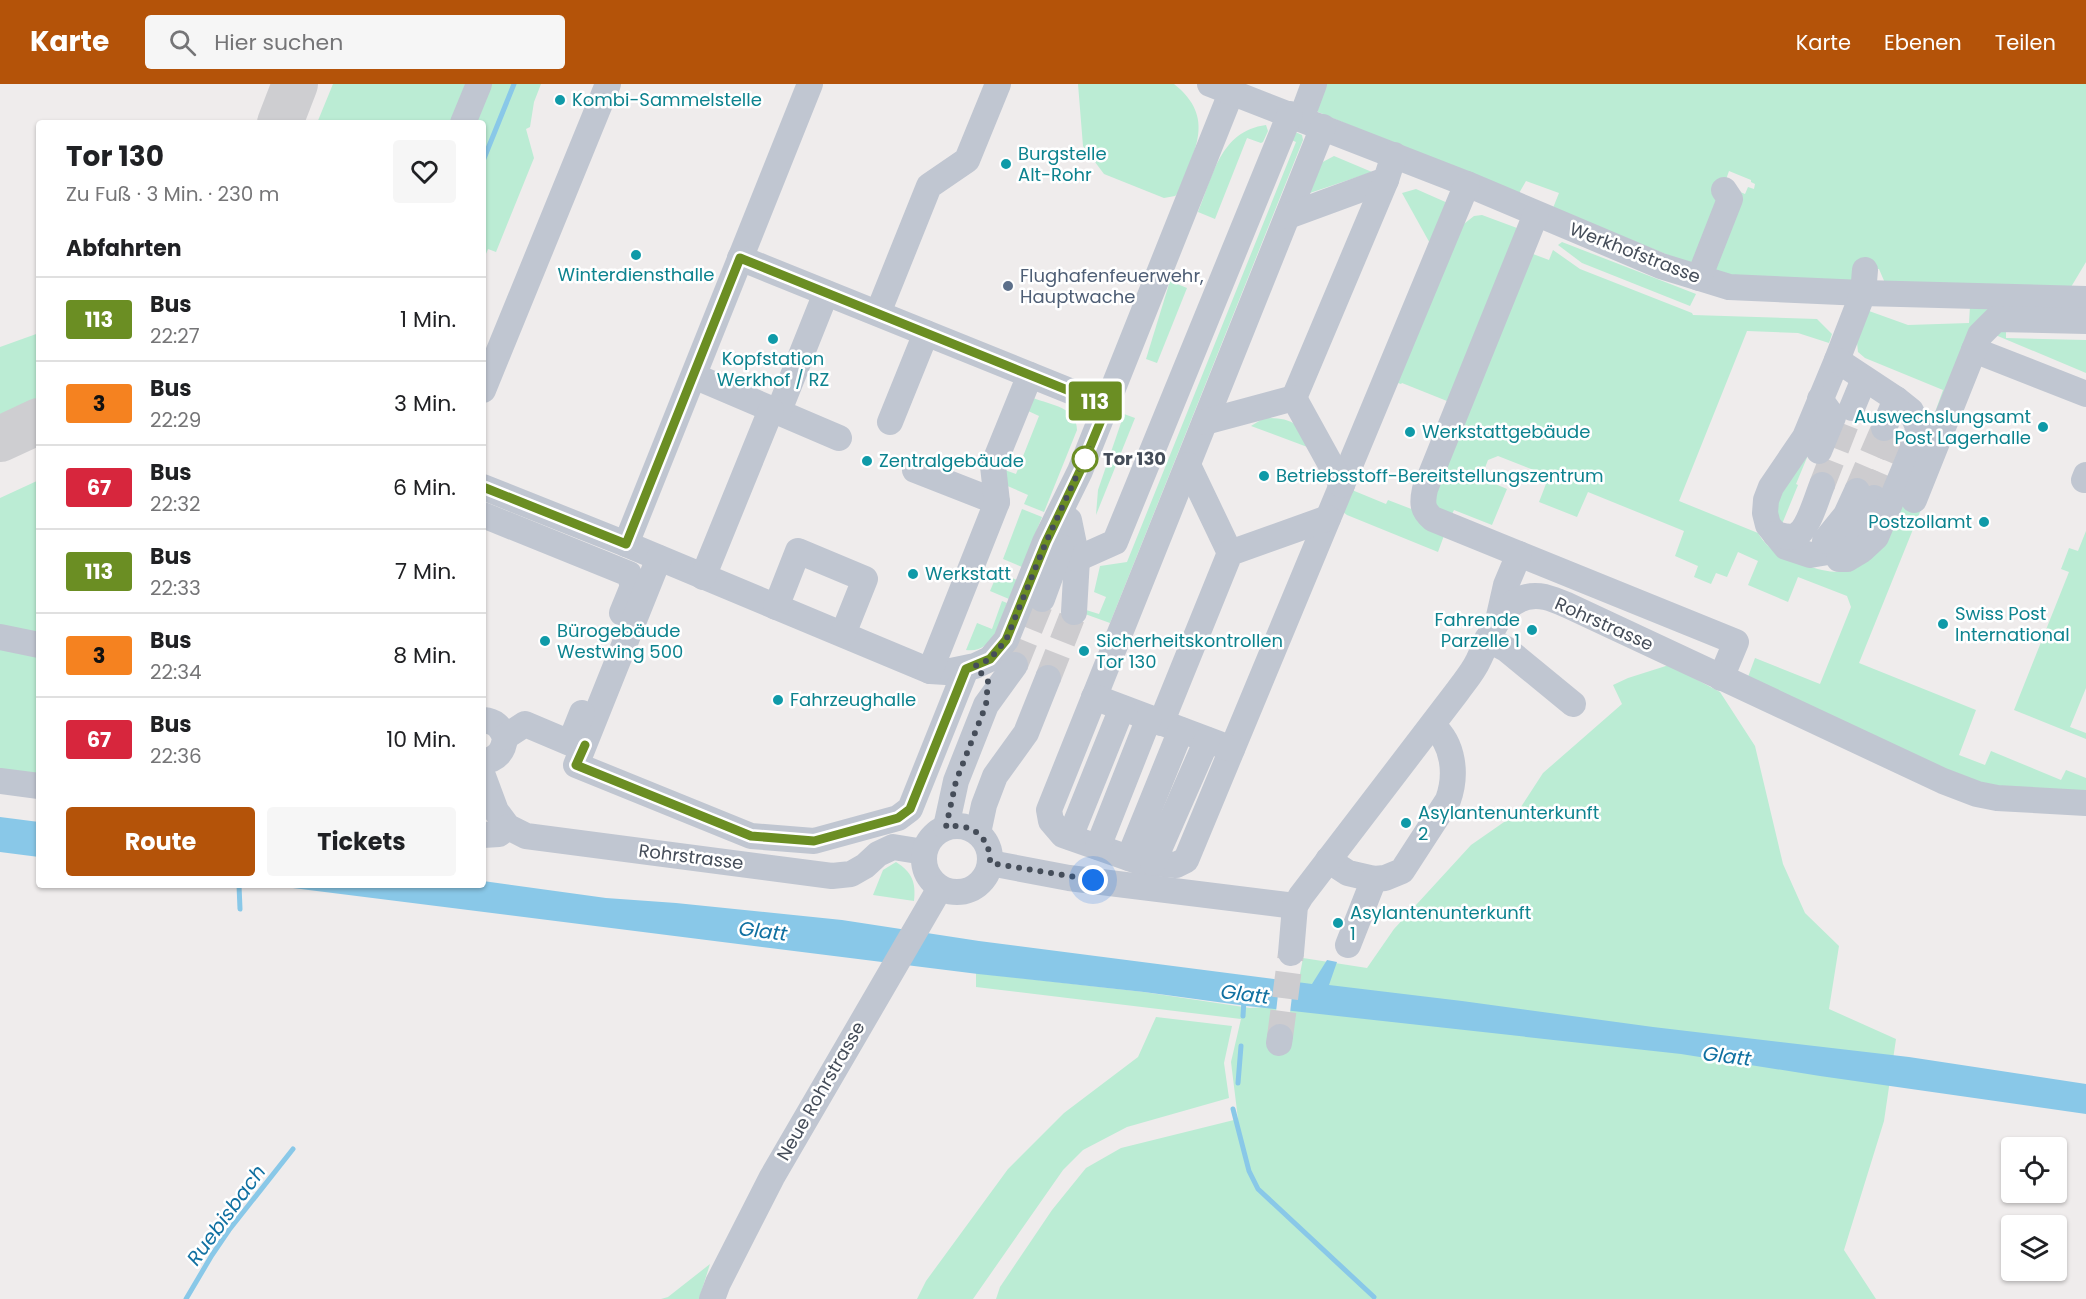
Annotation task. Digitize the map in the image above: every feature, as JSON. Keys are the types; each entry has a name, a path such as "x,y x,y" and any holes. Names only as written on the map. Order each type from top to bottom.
{"street":[{"path":"465,120 479,84"},
{"path":"486,383 608,84"},
{"path":"626,544 810,84"},
{"path":"878,313 929,186 967,160 998,84"},
{"path":"1314,84 1305,120 1288,216 1049,810 1052,821 1063,835 1141,860 1176,865 1186,860 1467,184"},
{"path":"486,488 930,671 946,672 971,668 990,659 1006,640 1046,542 1080,471 1107,406 1221,88"},
{"name":"Werkhofstrasse","path":"1221,88 1467,184 1661,267 1729,287 1864,281 2086,299"},
{"path":"1077,559 1115,542 1305,120"},
{"path":"1294,398 1386,180 1394,155"},
{"path":"1288,216 1386,180"},
{"path":"1699,278 1730,199 1724,190"},
{"path":"1536,214 1425,489 1422,501 1424,508 1433,519 1736,642 1721,678"},
{"path":"740,258 1107,406"},
{"path":"1837,360 1904,405 1918,427 1916,441 1891,506 1876,537 1863,550 1847,559 1828,560 1786,547 1772,530 1765,513 1766,500 1771,487 1801,444 1837,360 1864,281"},
{"path":"703,577 826,292"},
{"path":"1914,500 1980,335 1996,319 2086,321"},
{"path":"890,422 926,333"},
{"path":"1974,350 2086,394"},
{"path":"930,671 997,502 993,466 1030,375"},
{"path":"694,376 839,438"},
{"path":"1852,408 1864,379"},
{"path":"1205,422 1294,398"},
{"path":"1294,398 1342,485"},
{"path":"1819,451 1833,417 1820,399"},
{"path":"1892,432 1904,405"},
{"path":"1098,847 1164,723 1230,553 1188,465"},
{"path":"915,470 997,502"},
{"path":"1069,520 1077,559 1059,606 1057,560 1080,471"},
{"path":"1772,530 1790,524 1813,486"},
{"path":"1810,555 1828,552 1854,534 1863,522 1866,495"},
{"path":"486,516 629,574 633,586 570,743 525,724 504,737"},
{"path":"1230,553 1328,518"},
{"path":"776,607 798,551 865,579 843,634"},
{"path":"1498,616 1506,585 1519,554"},
{"path":"659,558 576,765 751,836 814,841 898,818 910,809 971,668"},
{"name":"Rohrstrasse","path":"1291,953 1295,906 1312,880 1433,726 1477,664 1498,616 1526,597 1544,597 1567,605 1943,781 1977,794 2016,800 2086,803"},
{"path":"0,637 36,644"},
{"path":"1487,639 1506,649 1573,704"},
{"path":"946,827 956,781 986,705 988,681 971,668"},
{"path":"978,833 984,805 995,776 1026,733 1033,672 986,705"},
{"path":"1094,697 1232,749"},
{"path":"1070,837 1122,708"},
{"path":"486,720 497,725 504,737 502,751 491,760 486,761"},
{"path":"1141,860 1164,723"},
{"path":"1328,860 1348,873 1374,879 1385,878 1402,871 1448,800 1452,790 1452,763 1448,745 1443,735 1433,726"},
{"path":"1141,860 1207,740"},
{"path":"0,781 36,786"},
{"path":"486,784 496,811 508,827 499,834 486,835"},
{"path":"0,792 36,796"},
{"path":"963,826 978,833 988,846 990,863 982,880 967,891 949,891 935,896 923,861 924,852 932,837 946,827 963,826"},
{"name":"Rohrstrasse","path":"508,827 525,836 832,876 851,874 865,866 878,854 893,847 924,852"},
{"path":"990,863 1069,878 1295,906"},
{"path":"1348,945 1374,879"},
{"name":"Neue Rohrstrasse","path":"712,1299 718,1282 772,1177 935,896"}],"green space":[{"path":"333,84 468,84 460,120 318,120"},
{"path":"484,84 541,84 534,102 530,127 526,129 534,158 496,252 488,249 486,254 486,120 470,120"},
{"path":"1078,84 1174,84 1187,97 1195,109 1198,136 1190,163 1175,196 1164,198 1104,174 1083,146"},
{"path":"1322,84 2086,84 2086,262 2071,287 1885,283 1879,269 1873,269 1850,281 1748,280 1712,272 1738,191 1745,194 1748,187 1754,189 1755,184 1751,180 1729,171 1695,266 1553,208 1559,193 1526,181 1518,195 1318,112 1314,103"},
{"path":"1266,125 1268,131 1263,142 1247,138 1215,219 1198,212 1214,170 1228,146 1250,129"},
{"path":"1291,130 1302,135 1303,140 1110,623 1085,614 1086,610 1099,614 1106,597 1094,592 1100,566 1127,562 1296,142 1282,136"},
{"path":"1334,156 1372,172 1301,196 1319,164"},
{"path":"1416,189 1450,204 1432,247 1402,193"},
{"path":"1482,215 1517,228 1452,403 1395,382 1460,227 1474,216"},
{"path":"1562,242 1696,294 1690,306 1582,263 1558,245"},
{"path":"1553,250 1580,269 1693,315 1817,319 1832,334 1829,343 1798,333 1747,331 1679,501 1758,533 1772,549 1790,559 1825,571 1843,572 1857,568 1868,560 1877,548 1900,498 1922,507 1859,663 1976,710 1959,755 1985,765 1991,751 2061,780 2066,770 2086,778 2086,797 1991,790 1748,677 1755,658 1820,684 1851,607 1847,596 1798,577 1788,602 1748,585 1758,561 1738,552 1727,577 1716,573 1711,584 1694,577 1698,566 1675,556 1684,531 1588,492 1577,517 1539,502 1549,476 1498,456 1488,460 1481,478 1507,489 1492,525 1454,510 1449,520 1430,505 1533,254 1549,260"},
{"path":"1170,281 1187,288 1157,363 1146,359"},
{"path":"1970,306 2086,309 1993,312 1940,416 1934,415 1943,390 1865,358 1858,352 1857,342 1869,311 1908,325 1969,323"},
{"path":"2006,324 2006,338 2086,340 2086,373 1993,334"},
{"path":"36,334 36,404 0,421 0,347"},
{"path":"1033,398 1068,412 1076,422 1077,430 1044,512 1024,504 1028,495 1003,484 1002,469 1016,474 1039,416 1026,410"},
{"path":"1124,414 1135,418 1096,515 1098,490"},
{"path":"1264,418 1281,419 1293,423 1303,432 1310,448 1251,426"},
{"path":"1811,448 1782,524 1776,514 1779,492"},
{"path":"36,481 36,639 0,632 0,498"},
{"path":"1352,490 1386,504 1388,500 1414,510 1446,530 1438,552 1347,515 1343,512"},
{"path":"1022,509 1042,517 1022,567 1003,559"},
{"path":"2086,531 2086,688 2070,727 2086,733 2086,739 2014,710 2069,572 2061,569 2069,548 2078,551"},
{"path":"998,572 1017,580 1009,599 990,591"},
{"path":"1002,601 1007,603 998,627 989,642 975,650 966,650 977,623 992,629"},
{"path":"0,641 36,648 36,781 0,777"},
{"path":"1669,665 1720,692 1755,746 1783,864 1805,913 1839,946 1829,1009 1896,1039 1884,1121 1844,1250 1876,1299 996,1299 1000,1287 1052,1210 1086,1168 1121,1148 1238,1119 1231,1062 1241,1019 976,987 976,973 1144,992 1250,1008 1294,1006 1303,958 1367,968 1394,929 1471,845 1517,813 1543,773 1622,704 1613,685"},
{"path":"896,862 912,878 914,901 873,895 883,870"},
{"path":"1156,1017 1232,1026 1224,1063 1229,1098 1127,1127 1083,1150 1063,1170 973,1299 917,1299 926,1281 1008,1169 1064,1113 1138,1057"},
{"path":"710,1264 699,1299 661,1299 668,1297"}],"water":[{"path":"0,817 36,822 36,857 0,852"},
{"name":"Glatt","path":"486,881 606,898 842,920 979,941 1312,984 1327,960 1337,962 1329,985 1909,1057 2086,1084 2086,1114 1681,1054 978,974 293,888 486,888"}],"pier":[{"path":"1280,977 1294,979 1290,1013 1276,1012"}],"waterway":[{"path":"486,154 514,84"},
{"name":"Ruebisbach","path":"239,888 240,909"},
{"name":"Glatt","path":"1243,1016 1244,1000"},
{"path":"1238,1083 1241,1046"},
{"path":"1233,1109 1249,1171 1258,1189 1374,1297"},
{"name":"Ruebisbach","path":"186,1299 229,1230 293,1149"}],"taxiway":[{"path":"281,120 295,84"},
{"path":"0,439 36,422"}],"tunnel":[{"path":"1822,485 1852,408"},
{"path":"1857,491 1884,428"},
{"path":"1874,498 1901,435"},
{"path":"1015,665 1042,599"},
{"path":"1048,678 1074,612"},
{"path":"1280,1037 1291,953"}],"bus line":[{"name":"113","path":"486,488 626,544 740,258 1107,406 1080,471 1046,542 1006,640 990,659 966,669 910,809 898,818 814,841 751,836 576,765 585,745"}],"place":[{"name":"Kombi-Sammelstelle","path":"560,100"},
{"name":"Burgstelle Alt-Rohr","path":"1006,164"},
{"name":"Winterdiensthalle","path":"636,255"},
{"name":"Flughafenfeuerwehr, Hauptwache","path":"1008,286"},
{"name":"Kopfstation Werkhof / RZ","path":"773,339"},
{"name":"Auswechslungsamt Post Lagerhalle","path":"2043,427"},
{"name":"Werkstattgebäude","path":"1410,432"},
{"name":"Tor 130","path":"1085,459"},
{"name":"Zentralgebäude","path":"867,461"},
{"name":"Betriebsstoff-Bereitstellungszentrum","path":"1264,476"},
{"name":"Postzollamt","path":"1984,522"},
{"name":"Werkstatt","path":"913,574"},
{"name":"Swiss Post International","path":"1943,624"},
{"name":"Fahrende Parzelle 1","path":"1532,630"},
{"name":"Bürogebäude Westwing 500","path":"545,641"},
{"name":"Sicherheitskontrollen Tor 130","path":"1084,651"},
{"name":"Fahrzeughalle","path":"778,700"},
{"name":"Asylantenunterkunft 2","path":"1406,823"},
{"name":"Asylantenunterkunft 1","path":"1338,923"}],"route":[{"path":"1085,459 1089,449 1046,542 1006,640 990,659 975,666 988,681 986,705 956,781 946,827 963,826 978,833 988,846 990,863 1093,880"}]}
